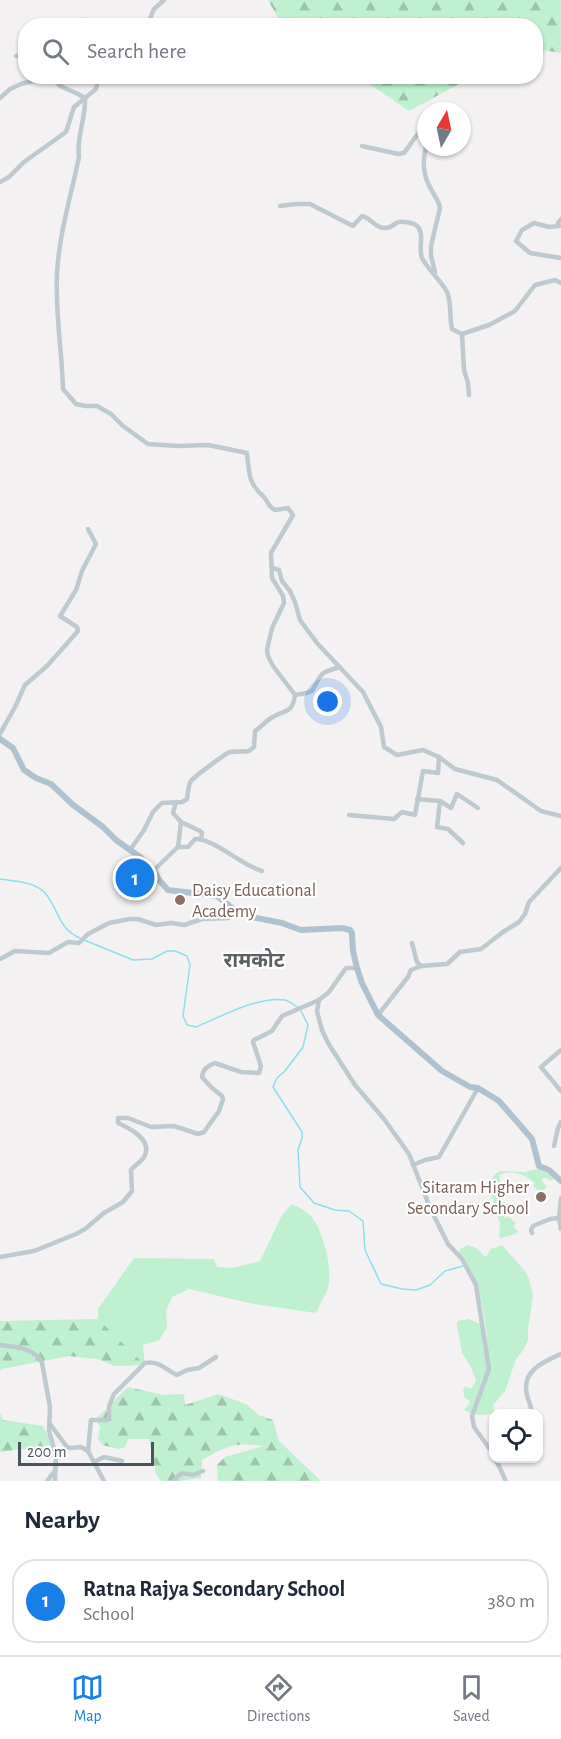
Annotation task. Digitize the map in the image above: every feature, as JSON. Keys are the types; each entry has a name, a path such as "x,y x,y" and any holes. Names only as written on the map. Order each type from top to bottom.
{"main road":[{"path":"0,739 13,747 24,770 51,784 72,804 140,857 168,890 217,896 248,917 282,923 301,930 342,928 350,930 357,968 378,1015 442,1071 491,1095 532,1139 539,1166 549,1170 561,1181"}],"street":[{"path":"150,18 154,9 164,0"},
{"path":"0,98 10,89 21,84"},
{"path":"58,84 84,99 85,114 77,147 79,157 60,241 57,277 63,389 76,404 97,406 111,414 148,444 208,445 248,453 252,484 259,494 265,498 268,506 275,510 288,508 293,515 271,553 272,578 283,596 284,603 272,628 268,643 268,656 283,681 295,695 294,704 290,711 275,716 255,731 254,747 249,751 229,752 194,778 190,783 187,799 182,802 162,803 153,812 130,850"},
{"path":"0,182 66,132 74,107 96,89 97,84"},
{"path":"362,146 398,154 404,153 417,134"},
{"path":"424,156 424,173 440,208 431,246 436,275"},
{"path":"280,206 310,204 353,226 362,216 380,227 387,228 398,222 418,227 421,232 421,257 448,294 452,329 462,334 489,325 514,311 535,285 555,280 561,283"},
{"path":"561,219 559,226 549,227 534,223 522,230 516,241 530,253 561,258"},
{"path":"462,334 464,370 469,395"},
{"path":"0,734 25,685 47,666 78,631 77,627 60,616 76,590 82,571 96,544 88,529"},
{"path":"272,568 279,570 282,581 295,602 300,620 317,643 363,692 381,727 384,747 397,755 423,750 439,757 455,769 497,780 542,811 561,816"},
{"path":"295,695 312,691 317,678 328,670 340,667"},
{"path":"349,815 394,819 402,812 415,815 423,771 438,773 439,757"},
{"path":"417,799 440,801 451,808 457,794 477,808"},
{"path":"440,801 437,827 448,829 463,843"},
{"path":"176,802 173,813 181,822 200,831 201,839"},
{"path":"153,870 178,847 181,822"},
{"path":"178,847 188,847 195,839 201,839 224,850 242,863 262,871"},
{"path":"378,1015 411,970 421,966 447,964 460,952 480,949 519,922 529,902 561,868"},
{"path":"0,959 15,951 49,953 68,942 78,943 88,934 109,923 138,919 156,924 184,925 202,919 229,918 235,910"},
{"path":"412,943 417,962 421,966"},
{"path":"0,1257 34,1251 70,1237 123,1202 132,1191 133,1167 143,1158 146,1151 143,1140 118,1123 118,1118 128,1118 151,1127 174,1126 198,1134 204,1132 219,1111 223,1099 202,1077 203,1070 214,1063 242,1072 260,1073 261,1066 254,1040 272,1031 282,1016 319,1000 329,992 346,968 357,968"},
{"path":"319,1000 317,1011 328,1043 355,1085 396,1134 409,1154 431,1210 448,1244 462,1259 476,1285 489,1369 472,1416 474,1427 489,1443"},
{"path":"561,1050 541,1067 561,1090"},
{"path":"413,1165 439,1157 478,1088"},
{"path":"554,1146 561,1122"},
{"path":"561,1198 559,1218 561,1229"},
{"path":"532,1233 533,1226 559,1218"},
{"path":"0,1345 21,1347 40,1358 50,1407 48,1421 56,1456 56,1481"},
{"path":"532,1409 527,1396 525,1382 527,1377 531,1371 561,1354"},
{"path":"104,1481 90,1459 88,1451 91,1420 109,1418 111,1399 114,1394 145,1363 162,1365 177,1375 183,1371 199,1368 216,1358"},
{"path":"48,1421 67,1447 81,1447 88,1451"},
{"path":"94,1462 104,1457 122,1461"},
{"path":"497,1463 506,1481"},
{"path":"47,1481 55,1471"},
{"path":"174,1481 181,1473 193,1475 203,1471"}],"green space":[{"path":"268,0 561,0 561,53 543,50 543,18 278,18"},
{"path":"369,84 459,84 426,102 417,102 417,107 409,111"},
{"path":"538,1169 554,1178 551,1181 544,1177 541,1181 547,1186 541,1193 533,1186 535,1183 523,1175 504,1173 500,1175 503,1214 505,1218 509,1217 516,1223 513,1226 518,1231 516,1234 499,1237 500,1224 490,1191 494,1175 500,1171 525,1172"},
{"path":"292,1204 312,1217 327,1253 328,1288 316,1313 254,1304 189,1289 172,1297 166,1311 167,1328 159,1340 143,1345 145,1365 98,1319 98,1309 134,1258 214,1259 217,1267 233,1268 260,1261 282,1215"},
{"path":"468,1245 486,1257 491,1249 502,1245 525,1271 533,1295 528,1340 516,1359 505,1391 493,1405 494,1409 489,1409 489,1414 485,1415 464,1410 470,1402 465,1398 463,1391 465,1386 471,1389 476,1381 462,1353 458,1321 469,1319 480,1324 483,1337 487,1337 476,1283 459,1252"},
{"path":"98,1319 145,1365 115,1366 98,1359 69,1356 0,1371 0,1321"},
{"path":"128,1387 163,1395 184,1394 185,1405 218,1394 246,1404 259,1415 273,1420 279,1441 321,1481 218,1481 217,1465 225,1457 264,1446 245,1444 225,1448 202,1460 201,1478 161,1481 156,1474 149,1439 128,1439 125,1447 119,1449 102,1445 98,1439 100,1427 95,1420"},
{"path":"0,1413 3,1420 43,1426 52,1445 0,1452"}],"waterway":[{"path":"0,879 24,883 41,889 50,899 63,924 80,938"},
{"path":"84,940 133,960 152,959 167,951 175,951 187,956 190,965 183,1016 187,1025 196,1027 239,1008 263,1001 285,1000 297,1007"},
{"path":"301,1011 308,1025 303,1047 277,1078 273,1087 302,1132 298,1150 300,1187 314,1203 335,1210 349,1211 363,1221 365,1250 381,1284 416,1290 430,1285 445,1271 463,1266"}],"place":[{"name":"Ratna Rajya Secondary School","path":"135,878"},
{"name":"Daisy Educational Academy","path":"180,900"},
{"name":"Sitaram Higher Secondary School","path":"541,1197"}],"district":[{"name":"रामकोट","path":"254,960"}]}
